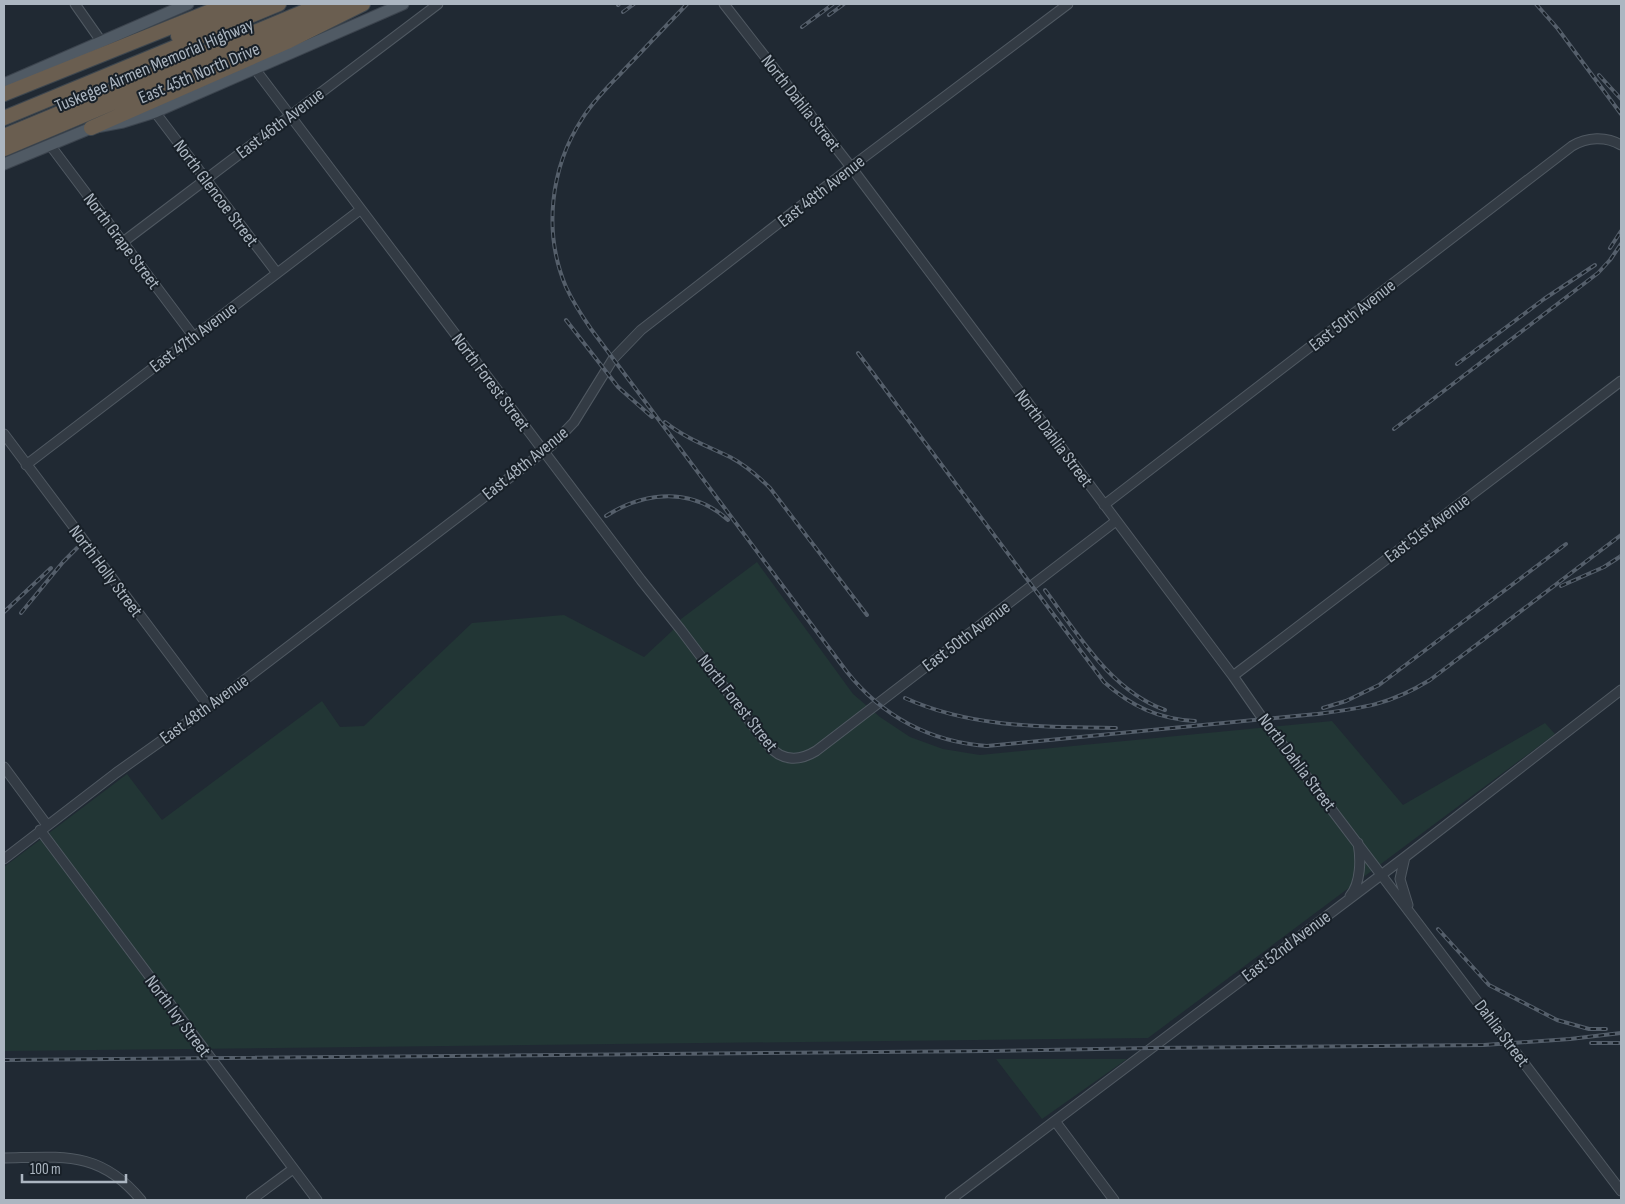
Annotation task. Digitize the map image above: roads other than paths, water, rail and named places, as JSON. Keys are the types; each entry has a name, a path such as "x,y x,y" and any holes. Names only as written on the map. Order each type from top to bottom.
{"highway":[{"path":"4,94 228,4"},
{"name":"Tuskegee Airmen Memorial Highway","path":"4,111 253,4"},
{"path":"4,118 279,4"},
{"path":"5,144 224,45 323,4"},
{"name":"Tuskegee Airmen Memorial Highway","path":"5,144 347,4"},
{"path":"91,128 283,44 363,4"}],"main road":[{"path":"4,84 100,40 188,4"},
{"name":"East 45th North Drive","path":"4,164 91,128 123,122 155,112 403,4"}],"street":[{"path":"75,4 100,40"},
{"name":"East 46th Avenue","path":"123,242 438,4"},
{"name":"North Dahlia Street","path":"724,4 851,167 1233,676 1263,719 1382,874"},
{"name":"East 48th Avenue","path":"4,859 128,764 209,707 543,452 562,436 574,422 604,371 632,338 851,167 1068,4"},
{"name":"North Forest Street","path":"255,69 543,452 770,747 782,757 792,759 804,757 816,750"},
{"name":"North Glencoe Street","path":"155,112 277,273"},
{"name":"East 50th Avenue","path":"1104,505 1572,146 1586,140 1605,140 1621,146"},
{"name":"North Grape Street","path":"50,144 194,337"},
{"name":"East 47th Avenue","path":"26,464 360,210"},
{"name":"East 51st Avenue","path":"1233,676 1621,380"},
{"name":"North Holly Street","path":"4,434 209,707"},
{"name":"East 50th Avenue","path":"816,750 1116,521"},
{"name":"East 52nd Avenue","path":"950,1200 1405,857 1621,690"},
{"name":"North Ivy Street","path":"4,767 44,828 317,1200"},
{"path":"1343,903 1357,885 1360,856 1358,843"},
{"path":"1405,857 1400,879 1409,907 1415,918"},
{"name":"Dahlia Street","path":"1382,874 1621,1191"},
{"path":"1054,1121 1114,1200"},
{"path":"4,1158 63,1158 88,1162 104,1168 122,1179 140,1200"},
{"path":"251,1200 294,1169"}],"railway":[{"path":"623,12 634,4"},
{"path":"687,4 596,100 586,112 571,138 563,158 553,201 554,245 559,266 569,293 591,329 847,672 876,702 909,724 946,739 987,746 1317,714 1375,704 1402,695 1430,680 1621,535"},
{"path":"802,27 833,4"},
{"path":"829,15 844,4"},
{"path":"1536,4 1558,29 1621,114"},
{"path":"1599,75 1621,99"},
{"path":"1610,248 1621,231"},
{"path":"1394,429 1598,273 1621,244"},
{"path":"1457,364 1544,299 1595,265"},
{"path":"566,320 618,387 652,417"},
{"path":"858,353 1104,682 1124,698 1146,710 1182,720 1195,721"},
{"path":"665,422 688,437 736,460 770,488 867,615"},
{"path":"606,516 636,501 668,496 699,502 714,509 728,520"},
{"path":"1323,708 1346,701 1379,685 1566,544"},
{"path":"21,613 77,548"},
{"path":"1561,586 1604,567 1621,556"},
{"path":"4,612 51,568"},
{"path":"1045,590 1083,642 1112,675 1145,701 1165,710"},
{"path":"905,698 930,708 956,715 1008,724 1116,728"},
{"path":"1438,929 1489,985 1557,1020 1589,1029 1606,1029"},
{"path":"4,1060 1484,1045 1570,1039 1621,1033"},
{"path":"1591,1043 1621,1043"}]}
